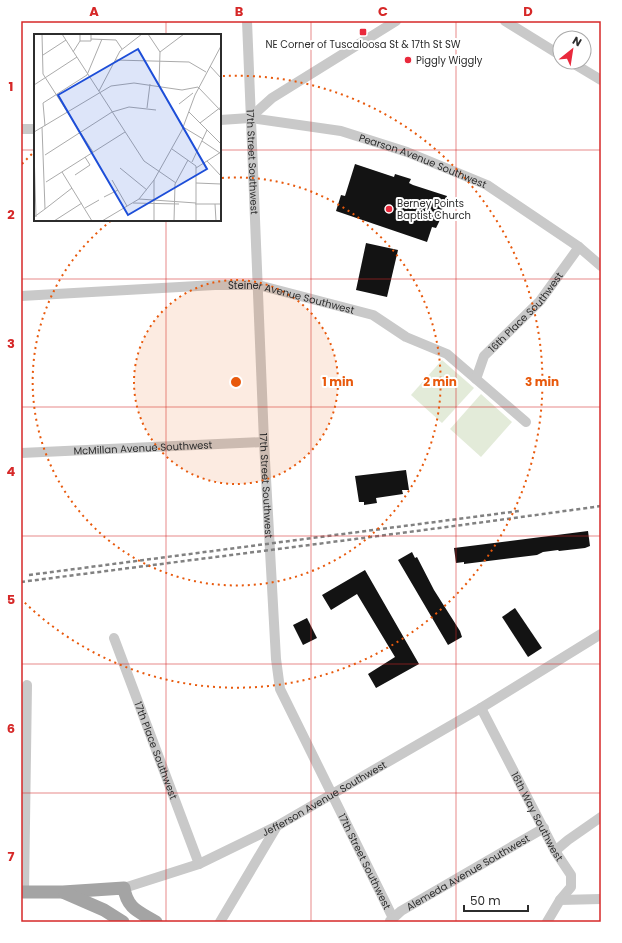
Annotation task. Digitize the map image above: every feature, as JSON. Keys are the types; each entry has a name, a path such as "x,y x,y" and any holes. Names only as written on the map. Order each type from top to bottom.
{"main road":[{"name":"Jefferson Avenue Southwest","path":"23,892 63,892 124,888"},
{"path":"124,888 126,899 131,907 156,922"},
{"path":"63,892 104,910 123,922"}],"street":[{"name":"17th Street Southwest","path":"247,21 264,442 276,659 280,688 391,920"},
{"path":"250,118 272,98 396,21"},
{"path":"505,21 552,50"},
{"path":"584,70 601,80"},
{"name":"Pearson Avenue Southwest","path":"221,120 250,118 341,131 407,152 487,185 579,247 601,266"},
{"path":"21,129 34,128"},
{"name":"16th Place Southwest","path":"476,379 484,356 540,301 579,247"},
{"name":"Steiner Avenue Southwest","path":"21,296 215,285 258,286 373,315 406,337 447,354 526,422"},
{"name":"McMillan Avenue Southwest","path":"21,453 264,442"},
{"name":"Jefferson Avenue Southwest","path":"124,888 199,864 277,826 481,708 601,634"},
{"name":"17th Place Southwest","path":"114,638 199,864"},
{"path":"23,892 23,762 27,685"},
{"name":"16th Way Southwest","path":"481,708 555,851 571,875 572,881 568,893 560,900 547,922"},
{"path":"555,851 601,817"},
{"path":"220,922 277,826"},
{"name":"Alemeda Avenue Southwest","path":"391,920 401,911 544,828"},
{"path":"560,900 601,899"}],"green space":[{"path":"442,360 474,388 442,423 411,395"},
{"path":"481,394 512,422 481,457 450,429"}],"building":[{"path":"355,164 394,177 395,174 411,179 409,183 413,185 447,196 439,222 436,228 432,227 427,242 336,211 341,195 345,196"},
{"path":"366,243 398,250 387,297 356,290"},
{"path":"406,470 409,490 402,490 403,494 376,498 377,503 364,505 364,502 359,502 355,476"},
{"path":"588,531 590,546 585,548 558,550 543,552 537,555 464,564 464,562 456,563 454,548"},
{"path":"412,552 415,558 417,557 434,590 460,631 462,637 448,645 398,560"},
{"path":"365,570 419,664 376,688 368,674 395,657 357,594 331,610 322,595"},
{"path":"515,608 542,648 528,657 502,617"},
{"path":"307,618 317,638 303,645 293,625"}],"railway":[{"path":"21,582 601,506"},
{"path":"29,575 519,511"}],"place":[{"name":"NE Corner of Tuscaloosa St & 17th St SW","path":"363,32"},
{"name":"Piggly Wiggly","path":"408,60"},
{"name":"Berney Points Baptist Church","path":"389,209"}]}
